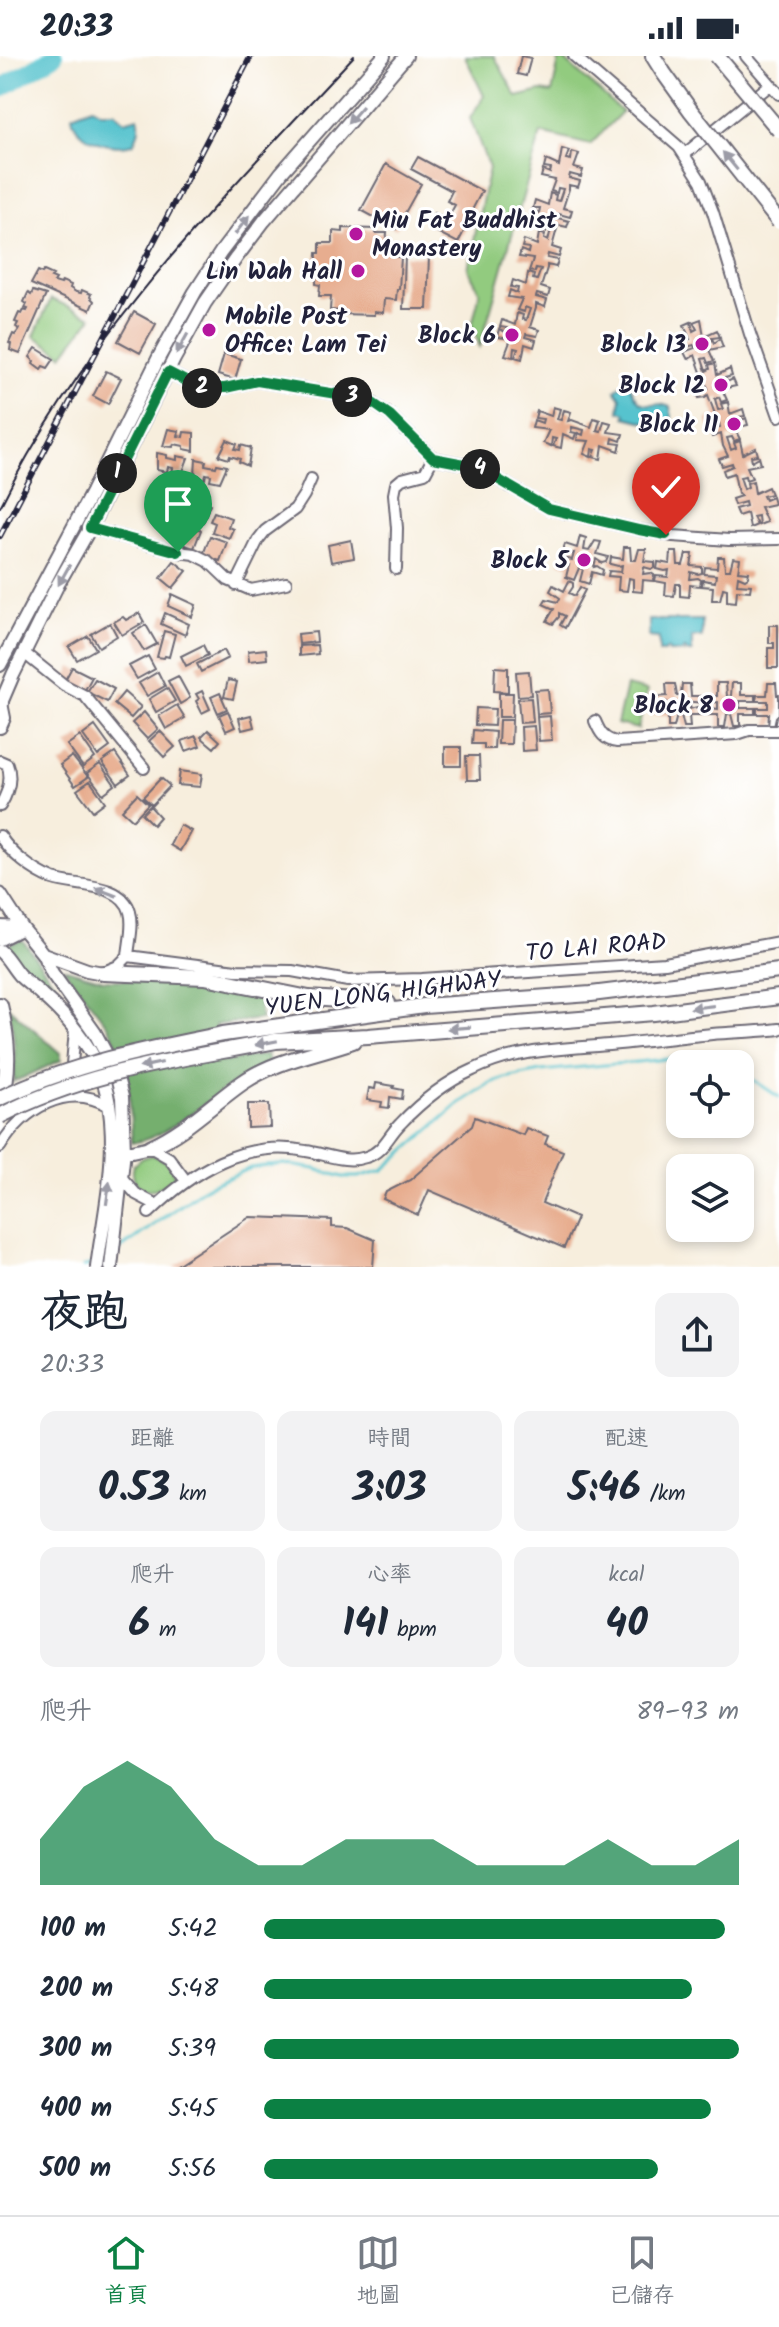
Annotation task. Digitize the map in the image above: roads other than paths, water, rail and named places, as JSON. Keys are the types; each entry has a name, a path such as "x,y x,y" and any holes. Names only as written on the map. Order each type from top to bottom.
{"highway":[{"path":"653,56 691,111 779,222"},
{"path":"717,56 779,130"},
{"name":"YUEN LONG HIGHWAY","path":"0,1098 52,1076 100,1061 223,1034 424,1006 650,988 779,971"},
{"path":"103,973 205,977 309,998 424,1006"},
{"name":"YUEN LONG HIGHWAY","path":"0,1116 55,1092 109,1075 276,1041 654,1013 779,997"},
{"path":"0,1005 8,1064 0,1105"},
{"path":"150,1147 180,1131 262,1071 368,1036"}],"main road":[{"path":"0,727 4,718 0,704 24,653 205,303 276,206 406,56"},
{"path":"0,665 195,292 281,173 383,57"},
{"path":"0,894 102,1043 115,1070 122,1097 117,1151 110,1177 97,1267"},
{"path":"0,927 22,928"},
{"path":"0,939 22,928"},
{"path":"0,951 17,973"},
{"path":"43,954 103,973"},
{"path":"0,965 17,973 47,999 75,1030 99,1066 122,1178 111,1267"},
{"path":"117,1151 150,1147"}],"street":[{"path":"574,56 660,129 685,154 701,181 779,416"},
{"path":"746,56 779,94"},
{"path":"685,154 770,85"},
{"path":"168,372 199,388 225,388 257,381 367,399 390,415 433,458 475,466 549,509 673,536 729,540 779,539"},
{"path":"396,569 396,484 402,479 425,473 433,458"},
{"path":"236,585 258,540 265,531 295,509 311,479"},
{"path":"90,528 194,554 208,561 236,585 251,590 286,583"},
{"path":"24,653 64,685 85,696 144,768"},
{"path":"595,721 601,734 609,741 617,742 779,730"},
{"path":"0,761 9,768 10,780 0,806"},
{"path":"0,836 12,852 39,873 98,888 122,899 131,916 128,956 118,966 103,973"},
{"name":"TO LAI ROAD","path":"128,956 236,970 292,971 348,981 665,963 779,942"},
{"path":"122,1178 153,1209 186,1181 216,1163 254,1150 303,1150 353,1160 375,1154 400,1123 448,1084 470,1070 503,1058 541,1050 779,1029"},
{"path":"54,1100 64,1087 72,1064 75,1030"},
{"path":"0,1147 11,1130 42,1104 83,1097 109,1106"},
{"path":"150,1147 169,1158 186,1181"}],"water":[{"path":"92,107 101,112 115,112 124,121 138,117 133,144 115,146 96,142 80,131 72,115"},
{"path":"624,384 630,385 643,403 670,407 672,417 669,428 625,417 626,413 619,411 621,398 615,390"},
{"path":"649,620 702,620 702,637 692,637 692,652 683,649 683,652 669,652 666,649 659,652 659,638 649,637"}],"waterway":[{"path":"0,89 54,56"},
{"path":"116,1252 206,1187 251,1168 284,1164 343,1177 358,1177 383,1170 461,1102 490,1083 504,1078 541,1071 666,1059"},
{"path":"754,1080 779,1097"},
{"path":"84,1267 95,1262"}],"tram line":[{"path":"0,507 73,383 116,325 160,269 354,56"}],"railway":[{"path":"0,536 251,56"}],"place":[{"name":"Miu Fat Buddhist Monastery","path":"356,234"},
{"name":"Lin Wah Hall","path":"358,271"},
{"name":"Mobile Post Office: Lam Tei","path":"209,330"},
{"name":"Block 6","path":"512,335"},
{"name":"Block 13","path":"702,344"},
{"name":"Block 12","path":"721,385"},
{"name":"Block 11","path":"734,424"},
{"name":"Block 5","path":"584,560"},
{"name":"Block 8","path":"729,705"}]}
